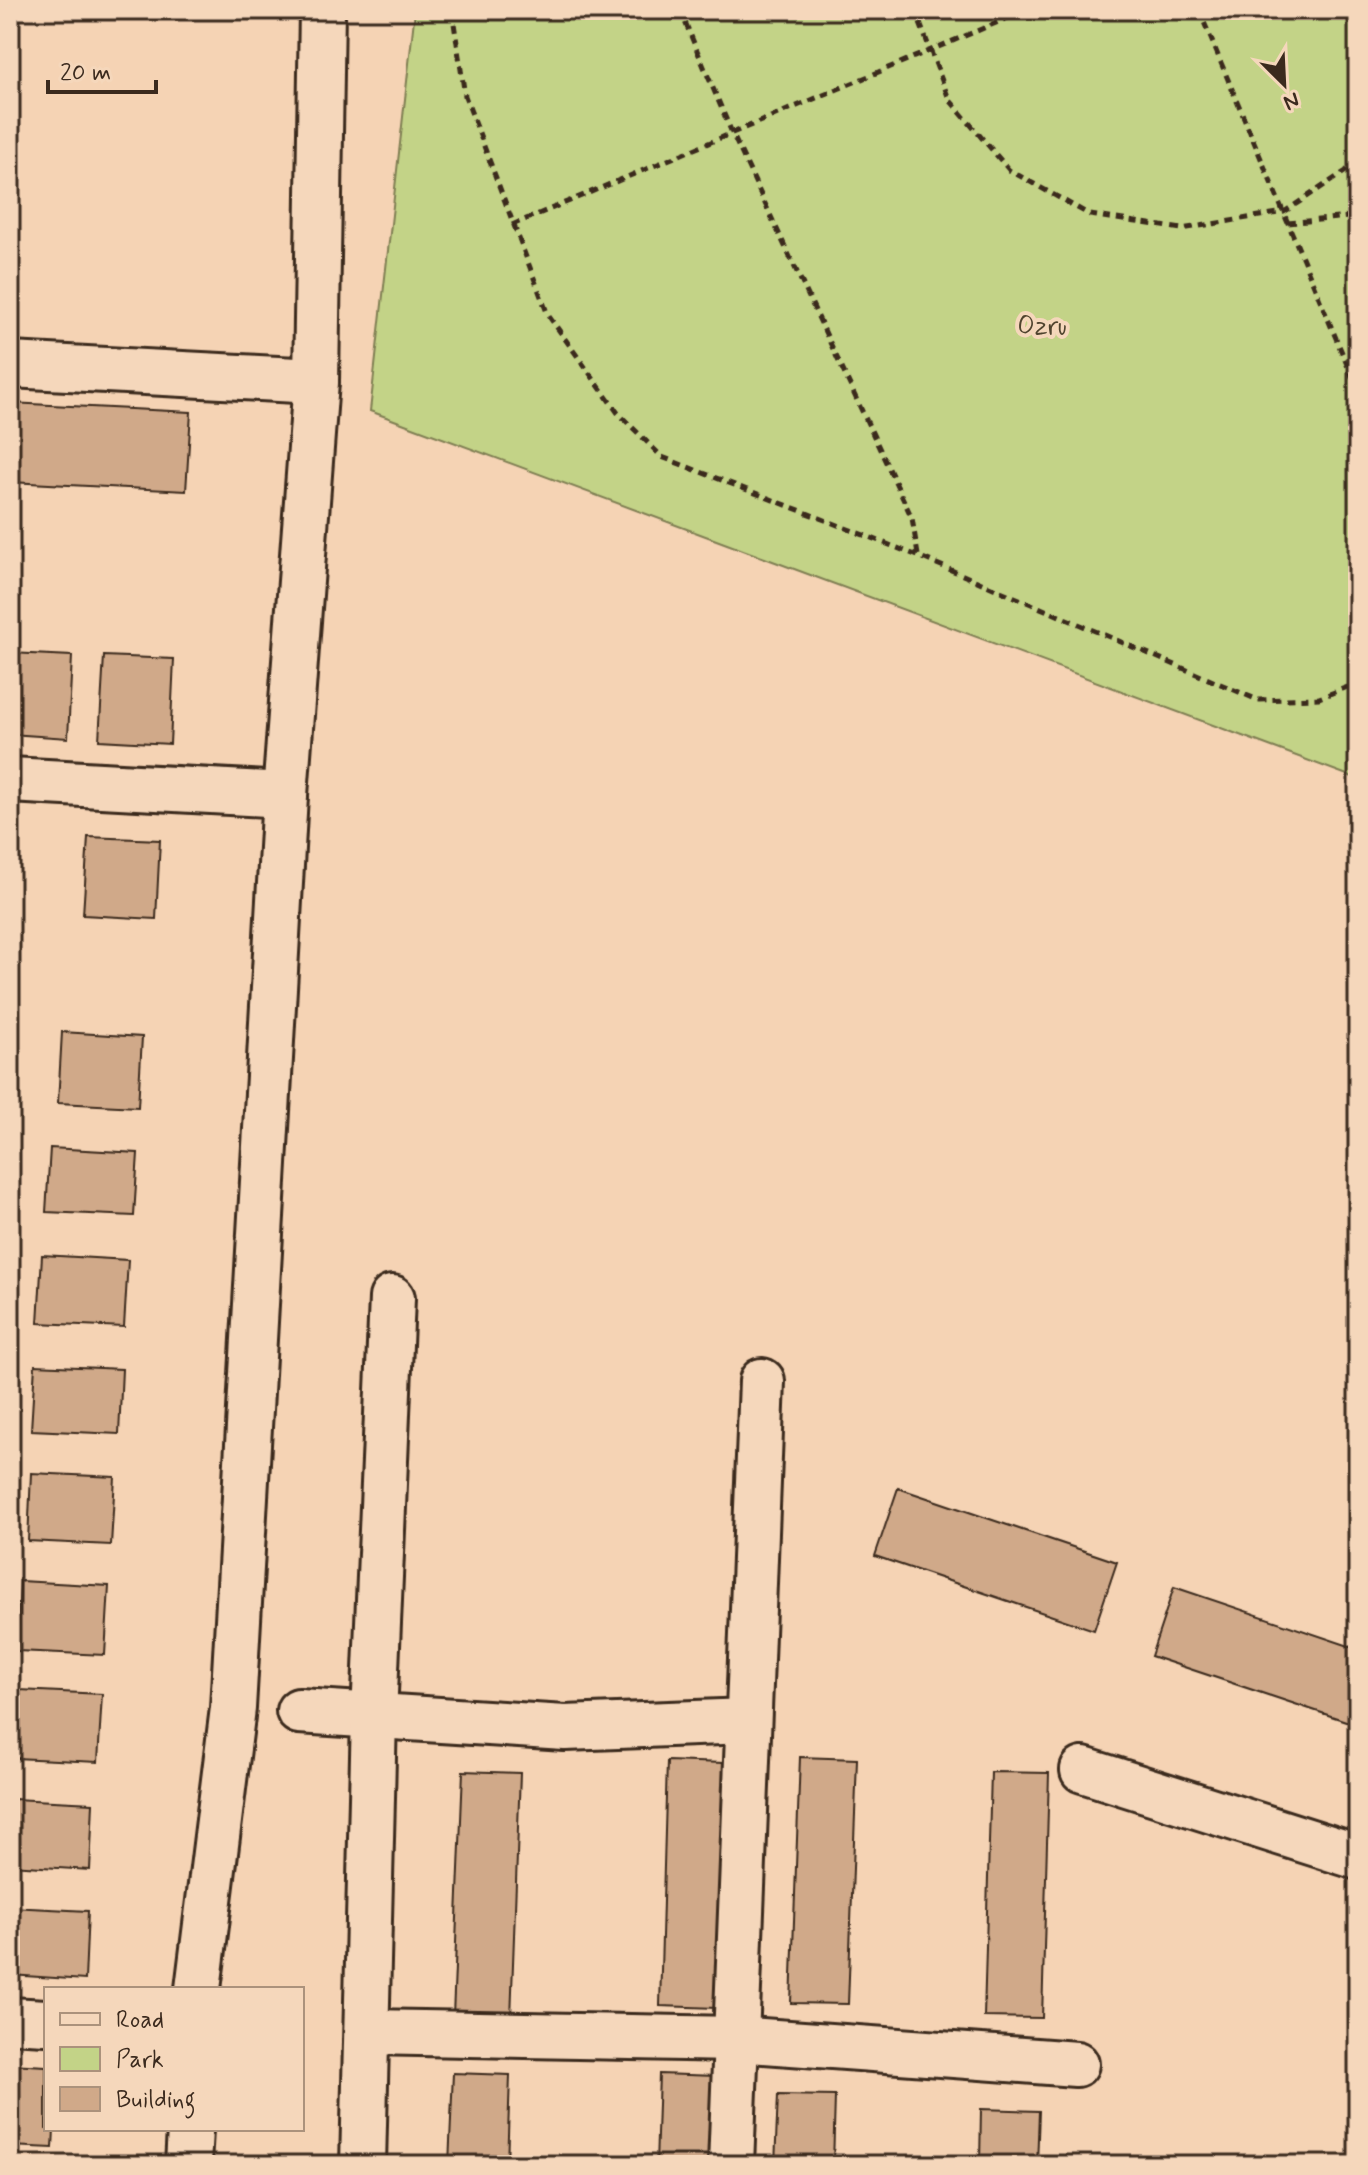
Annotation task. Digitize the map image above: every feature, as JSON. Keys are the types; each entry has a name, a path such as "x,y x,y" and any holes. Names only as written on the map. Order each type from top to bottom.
{"street":[{"path":"198,1987 233,1708 285,795 316,381 322,10"},
{"path":"10,365 316,381"},
{"path":"10,780 285,795"},
{"path":"363,2165 374,1716 392,1298"},
{"path":"731,2165 762,1381"},
{"path":"299,1711 565,1728 748,1721"},
{"path":"1083,1770 1358,1857"},
{"path":"10,2020 44,2022"},
{"path":"368,2032 736,2039 1076,2064"},
{"path":"188,2165 190,2131"}],"path":[{"path":"452,10 465,96 548,315 618,413 662,457 918,556 1258,700 1319,698 1358,683"},
{"path":"680,10 732,133 912,518 918,556"},
{"path":"915,10 949,99 1009,170 1090,215 1182,229 1284,212 1346,171 1358,157"},
{"path":"512,225 1027,10"},
{"path":"1142,10 1156,15 1178,15 1193,10"},
{"path":"1199,10 1358,391"},
{"path":"1288,223 1358,216"}],"green space":[{"name":"Ozru","path":"415,10 1358,10 1358,779 370,411"}],"building":[{"path":"10,403 191,412 186,491 10,482"},
{"path":"10,653 72,656 68,738 10,734"},
{"path":"104,656 174,659 170,744 99,740"},
{"path":"88,837 160,840 156,919 83,915"},
{"path":"62,1032 142,1037 138,1107 58,1103"},
{"path":"50,1148 138,1153 134,1216 46,1212"},
{"path":"42,1255 128,1260 124,1327 38,1323"},
{"path":"35,1365 122,1369 119,1434 31,1430"},
{"path":"31,1473 115,1477 111,1545 28,1541"},
{"path":"898,1488 1117,1562 1094,1630 875,1556"},
{"path":"20,1581 109,1586 105,1655 17,1651"},
{"path":"1174,1587 1358,1649 1358,1725 1151,1656"},
{"path":"19,1690 102,1694 98,1762 15,1758"},
{"path":"800,1757 857,1759 848,2004 791,2003"},
{"path":"667,1761 724,1763 717,2008 660,2006"},
{"path":"463,1771 520,1773 511,2018 453,2016"},
{"path":"991,1772 1049,1773 1042,2018 984,2017"},
{"path":"13,1799 93,1803 90,1870 10,1865"},
{"path":"10,1907 88,1911 85,1980 10,1975"},
{"path":"10,2064 44,2066 44,2131 54,2131 53,2148 10,2146"},
{"path":"453,2073 510,2075 507,2165 449,2165"},
{"path":"659,2074 716,2076 714,2165 656,2165"},
{"path":"778,2095 835,2096 833,2165 775,2165"},
{"path":"981,2109 1039,2111 1037,2165 980,2165"}]}
